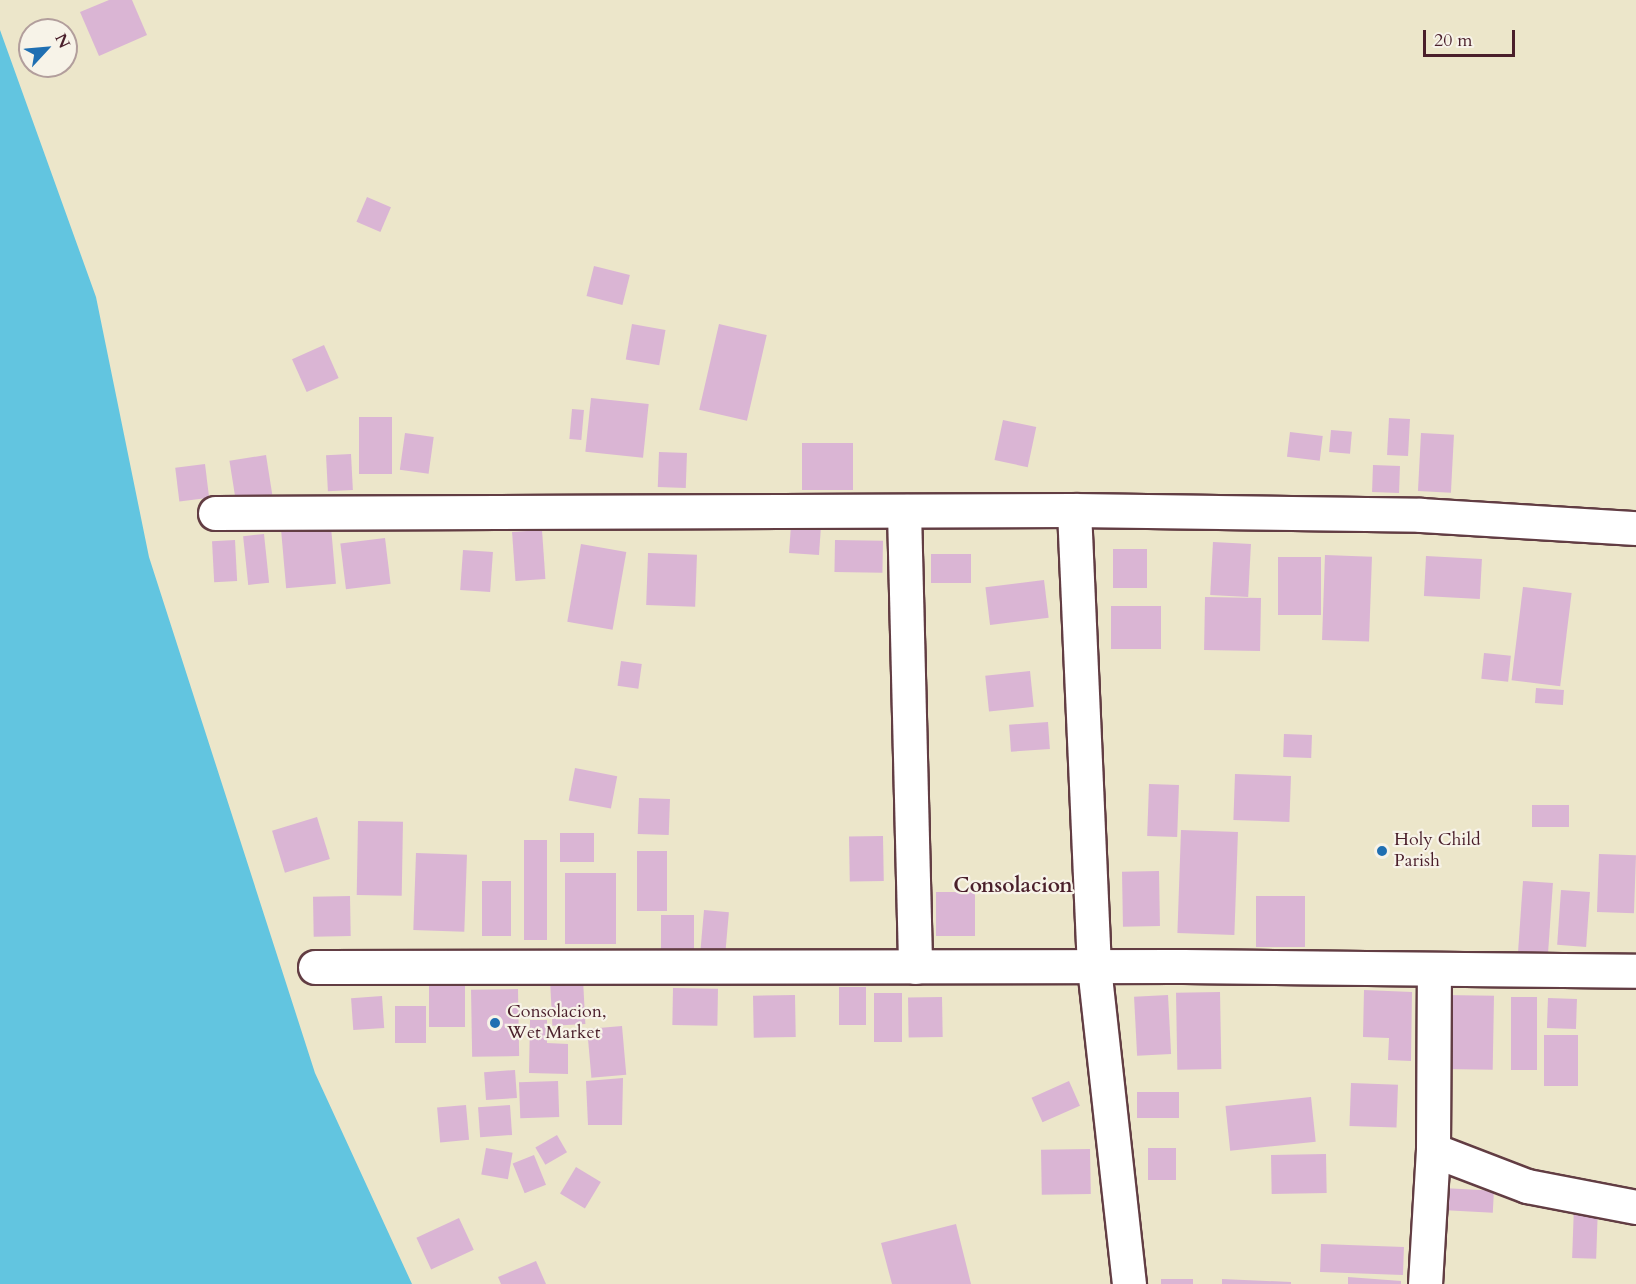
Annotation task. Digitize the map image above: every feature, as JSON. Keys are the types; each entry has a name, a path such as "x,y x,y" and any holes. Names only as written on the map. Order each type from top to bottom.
{"street":[{"path":"1074,510 1094,967 1129,1284"},
{"path":"215,513 1074,510 1421,515 1636,528"},
{"path":"904,511 915,967"},
{"path":"315,967 1094,967 1636,971"},
{"path":"1425,1284 1433,1150 1434,969"},
{"path":"1433,1150 1527,1186 1636,1207"}],"water":[{"path":"0,30 96,297 149,557 315,1073 412,1284 0,1284"}],"building":[{"path":"109,0 132,0 147,35 99,56 80,12"},
{"path":"367,197 391,207 380,232 356,222"},
{"path":"594,266 630,275 622,305 587,296"},
{"path":"632,324 665,330 659,365 626,359"},
{"path":"719,324 767,335 747,421 699,410"},
{"path":"324,345 339,378 307,392 292,359"},
{"path":"591,398 649,404 643,458 585,452"},
{"path":"572,409 584,410 581,440 569,439"},
{"path":"359,417 392,417 392,474 359,474"},
{"path":"1389,418 1410,419 1408,456 1387,455"},
{"path":"1003,420 1036,427 1028,467 994,460"},
{"path":"1331,430 1352,432 1350,454 1329,452"},
{"path":"1290,432 1323,436 1320,461 1287,457"},
{"path":"405,433 434,437 429,474 400,470"},
{"path":"1421,433 1454,435 1451,493 1418,491"},
{"path":"802,443 853,443 853,490 802,490"},
{"path":"659,452 687,453 686,488 658,487"},
{"path":"351,454 353,490 328,491 326,455"},
{"path":"266,455 272,495 236,500 229,461"},
{"path":"205,464 209,498 179,501 175,468"},
{"path":"1373,465 1400,466 1399,493 1372,492"},
{"path":"791,525 821,527 819,555 789,553"},
{"path":"331,527 336,584 286,588 281,531"},
{"path":"542,530 545,579 515,581 512,532"},
{"path":"264,534 269,583 248,585 243,536"},
{"path":"385,538 391,584 346,589 340,543"},
{"path":"235,540 237,581 214,582 212,541"},
{"path":"835,540 883,541 882,573 834,572"},
{"path":"1213,542 1251,544 1248,597 1210,595"},
{"path":"581,544 626,552 613,630 567,622"},
{"path":"1113,549 1147,549 1147,588 1113,588"},
{"path":"463,550 493,552 490,592 460,590"},
{"path":"648,553 697,555 695,607 646,605"},
{"path":"931,554 971,554 971,583 931,583"},
{"path":"1325,555 1372,557 1369,642 1322,640"},
{"path":"1426,556 1482,559 1480,599 1424,596"},
{"path":"1278,557 1321,557 1321,615 1278,615"},
{"path":"1044,580 1049,618 990,625 985,587"},
{"path":"1523,587 1572,593 1560,686 1512,680"},
{"path":"1205,597 1261,598 1260,651 1204,650"},
{"path":"1111,606 1161,606 1161,649 1111,649"},
{"path":"1484,653 1511,656 1508,682 1481,679"},
{"path":"621,661 642,664 638,689 618,686"},
{"path":"1030,671 1034,707 989,712 985,676"},
{"path":"1536,688 1564,690 1563,705 1535,703"},
{"path":"1048,722 1050,749 1011,752 1009,725"},
{"path":"1284,734 1312,735 1311,758 1283,757"},
{"path":"575,768 617,776 611,809 569,800"},
{"path":"1235,774 1291,776 1289,822 1233,820"},
{"path":"1149,784 1179,785 1177,837 1147,836"},
{"path":"639,798 670,799 669,835 638,834"},
{"path":"1532,805 1569,805 1569,827 1532,827"},
{"path":"317,817 330,859 285,873 272,831"},
{"path":"358,821 403,822 402,896 357,895"},
{"path":"1181,830 1238,832 1234,935 1177,933"},
{"path":"560,833 594,833 594,862 560,862"},
{"path":"883,836 884,881 850,882 849,837"},
{"path":"524,840 547,840 547,940 524,940"},
{"path":"637,851 667,851 667,911 637,911"},
{"path":"416,853 467,855 464,932 413,930"},
{"path":"1599,854 1636,855 1634,913 1597,912"},
{"path":"1159,871 1160,926 1123,927 1122,872"},
{"path":"565,873 616,873 616,944 565,944"},
{"path":"482,881 511,881 511,936 482,936"},
{"path":"1523,881 1553,883 1548,954 1518,952"},
{"path":"1561,890 1590,892 1586,947 1557,945"},
{"path":"936,892 975,892 975,936 936,936"},
{"path":"350,896 351,936 314,937 313,897"},
{"path":"1256,896 1305,896 1305,947 1256,947"},
{"path":"704,910 729,912 725,956 700,954"},
{"path":"661,915 694,915 694,953 661,953"},
{"path":"583,979 585,1024 552,1026 550,981"},
{"path":"429,985 465,985 465,1027 429,1027"},
{"path":"839,987 866,987 866,1025 839,1025"},
{"path":"673,988 718,989 717,1026 672,1025"},
{"name":"Consolacion, Wet Market","path":"518,989 519,1056 472,1057 471,990"},
{"path":"1364,990 1412,992 1411,1061 1388,1060 1389,1038 1363,1037"},
{"path":"1220,992 1221,1069 1177,1070 1176,993"},
{"path":"874,993 902,993 902,1042 874,1042"},
{"path":"795,995 796,1037 754,1038 753,996"},
{"path":"1168,995 1171,1054 1137,1056 1134,997"},
{"path":"1444,995 1494,996 1493,1070 1443,1069"},
{"path":"382,996 384,1028 353,1030 351,998"},
{"path":"942,997 943,1037 909,1038 908,998"},
{"path":"1511,997 1537,997 1537,1070 1511,1070"},
{"path":"1548,998 1577,999 1576,1029 1547,1028"},
{"path":"395,1006 426,1006 426,1043 395,1043"},
{"path":"530,1020 547,1020 547,1043 568,1044 568,1074 529,1073"},
{"path":"622,1026 626,1075 591,1078 587,1029"},
{"path":"1544,1035 1578,1035 1578,1086 1544,1086"},
{"path":"515,1070 517,1098 486,1100 484,1072"},
{"path":"623,1078 622,1125 588,1125 586,1081"},
{"path":"558,1081 559,1117 520,1118 519,1082"},
{"path":"1069,1081 1080,1106 1043,1122 1032,1098"},
{"path":"1351,1083 1398,1085 1396,1128 1349,1126"},
{"path":"1137,1092 1179,1092 1179,1118 1137,1118"},
{"path":"1311,1097 1316,1142 1230,1151 1225,1106"},
{"path":"466,1105 469,1140 440,1142 437,1108"},
{"path":"510,1105 512,1135 480,1137 478,1107"},
{"path":"557,1135 567,1152 545,1165 535,1148"},
{"path":"486,1148 513,1153 508,1179 481,1175"},
{"path":"1148,1148 1176,1148 1176,1180 1148,1180"},
{"path":"1090,1149 1091,1194 1042,1195 1041,1150"},
{"path":"1326,1154 1327,1193 1272,1194 1271,1155"},
{"path":"534,1155 546,1185 525,1193 513,1164"},
{"path":"576,1167 601,1182 585,1209 560,1194"},
{"path":"1443,1188 1494,1191 1493,1213 1442,1210"},
{"path":"1574,1205 1598,1206 1596,1259 1572,1258"},
{"path":"459,1218 474,1250 431,1270 416,1238"},
{"path":"956,1224 971,1284 892,1284 881,1243"},
{"path":"1321,1244 1404,1247 1403,1275 1320,1272"},
{"path":"536,1261 546,1284 501,1284 498,1277"},
{"path":"1348,1277 1401,1281 1401,1284 1348,1284"},
{"path":"1161,1279 1193,1279 1193,1284 1161,1284"},
{"path":"1222,1279 1291,1282 1291,1284 1222,1284"}],"place":[{"name":"Holy Child Parish","path":"1382,851"},
{"name":"Consolacion, Wet Market","path":"495,1023"}],"district":[{"name":"Consolacion","path":"1013,886"}]}
